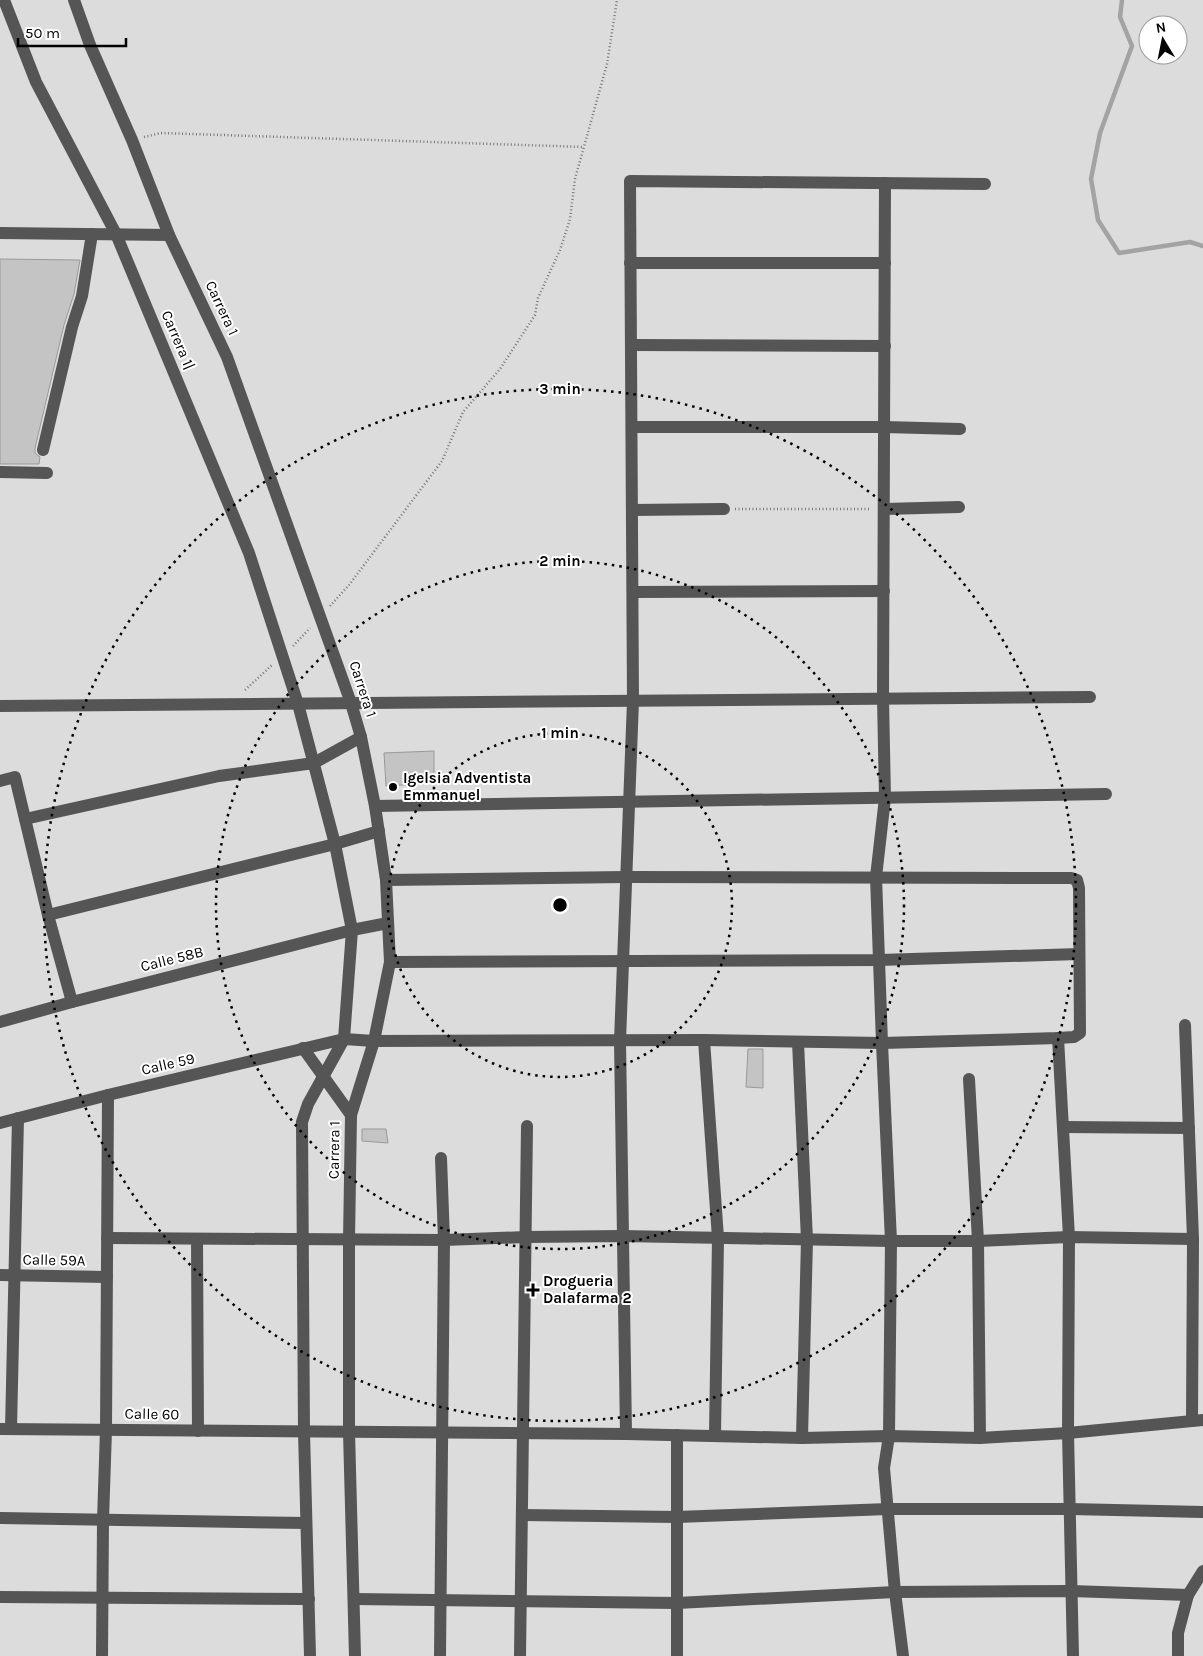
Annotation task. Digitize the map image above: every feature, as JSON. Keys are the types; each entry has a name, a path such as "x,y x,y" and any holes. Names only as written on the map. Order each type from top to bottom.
{"street":[{"name":"Carrera 1|","path":"4,0 36,82 116,234 248,553 283,656 298,704 335,844 352,930 344,1039"},
{"name":"Carrera 1","path":"74,0 90,45 132,140 169,235 227,357 351,703 361,737 375,806 386,880 390,962 374,1041 351,1116 349,1432 355,1656"},
{"path":"626,1434 620,1041 633,701 630,181 984,184"},
{"path":"885,184 883,698 885,798 876,877 891,1241 889,1436 884,1468 895,1592 903,1656"},
{"path":"0,233 169,235"},
{"path":"43,450 72,327 82,296 92,234"},
{"path":"630,263 885,263"},
{"path":"631,345 885,346"},
{"path":"632,427 884,427 960,429"},
{"path":"0,472 47,473"},
{"path":"884,509 959,507"},
{"path":"632,510 724,509"},
{"path":"632,592 884,591"},
{"path":"0,706 1090,696"},
{"path":"25,818 219,776 314,763 361,737"},
{"path":"0,781 15,777 48,915 72,1002"},
{"path":"375,806 1106,794"},
{"path":"48,915 335,844 379,831"},
{"path":"386,880 626,877 1070,878 1077,880 1079,888 1079,954 879,960 390,962"},
{"name":"Calle 58B","path":"0,1022 352,930 388,923"},
{"name":"Calle 59","path":"0,1123 108,1095 344,1039 374,1041 704,1040 882,1043 1074,1037 1080,1033 1079,954"},
{"path":"1186,1025 1197,1420"},
{"path":"1058,1038 1068,1237 1068,1433 1073,1656"},
{"path":"310,1656 304,1432 302,1122 308,1104 344,1039"},
{"path":"704,1040 718,1238 715,1435"},
{"path":"798,1042 807,1240 802,1438"},
{"path":"303,1048 351,1116"},
{"path":"969,1079 978,1241 980,1438"},
{"path":"102,1656 106,1430 108,1095"},
{"path":"5,1429 14,1276 18,1118"},
{"path":"520,1656 527,1126"},
{"path":"1063,1127 1189,1128"},
{"path":"440,1656 444,1240 441,1158"},
{"path":"107,1238 444,1240 622,1236 891,1241 978,1241 1068,1237 1192,1239"},
{"path":"197,1239 198,1431"},
{"name":"Calle 59A","path":"0,1275 107,1277"},
{"name":"Calle 60","path":"5,1429 715,1435 802,1438 889,1436 980,1438 1068,1433 1197,1420"},
{"path":"677,1435 677,1656"},
{"path":"522,1515 677,1517 888,1510 1070,1509 1203,1512"},
{"path":"0,1518 306,1523"},
{"path":"1178,1656 1178,1633 1188,1595 1203,1571"},
{"path":"354,1599 677,1603 895,1592 1071,1591 1188,1595"},
{"path":"0,1597 309,1598"}],"path":[{"path":"233,704 251,684 283,656 349,585 442,461 463,412 500,369 535,315 538,298 560,250 570,219 575,179 607,64 616,0"},
{"path":"161,133 584,147"},
{"path":"724,509 884,509"}],"shaded area":[{"path":"0,0 1203,0 1203,1656 0,1656"}],"building":[{"path":"0,259 80,260 74,294 64,325 35,448 35,453 40,457 39,464 0,464"},
{"path":"434,751 434,783 386,786 384,753"},
{"path":"748,1049 763,1049 763,1088 746,1087"},
{"path":"362,1129 386,1129 388,1143 362,1141"}],"waterway":[{"path":"1122,0 1120,17 1132,46 1100,133 1091,179 1098,220 1119,253 1190,242 1203,246"}],"place":[{"name":"Igelsia Adventista Emmanuel","path":"393,787"},
{"name":"Drogueria Dalafarma 2","path":"533,1290"}]}
